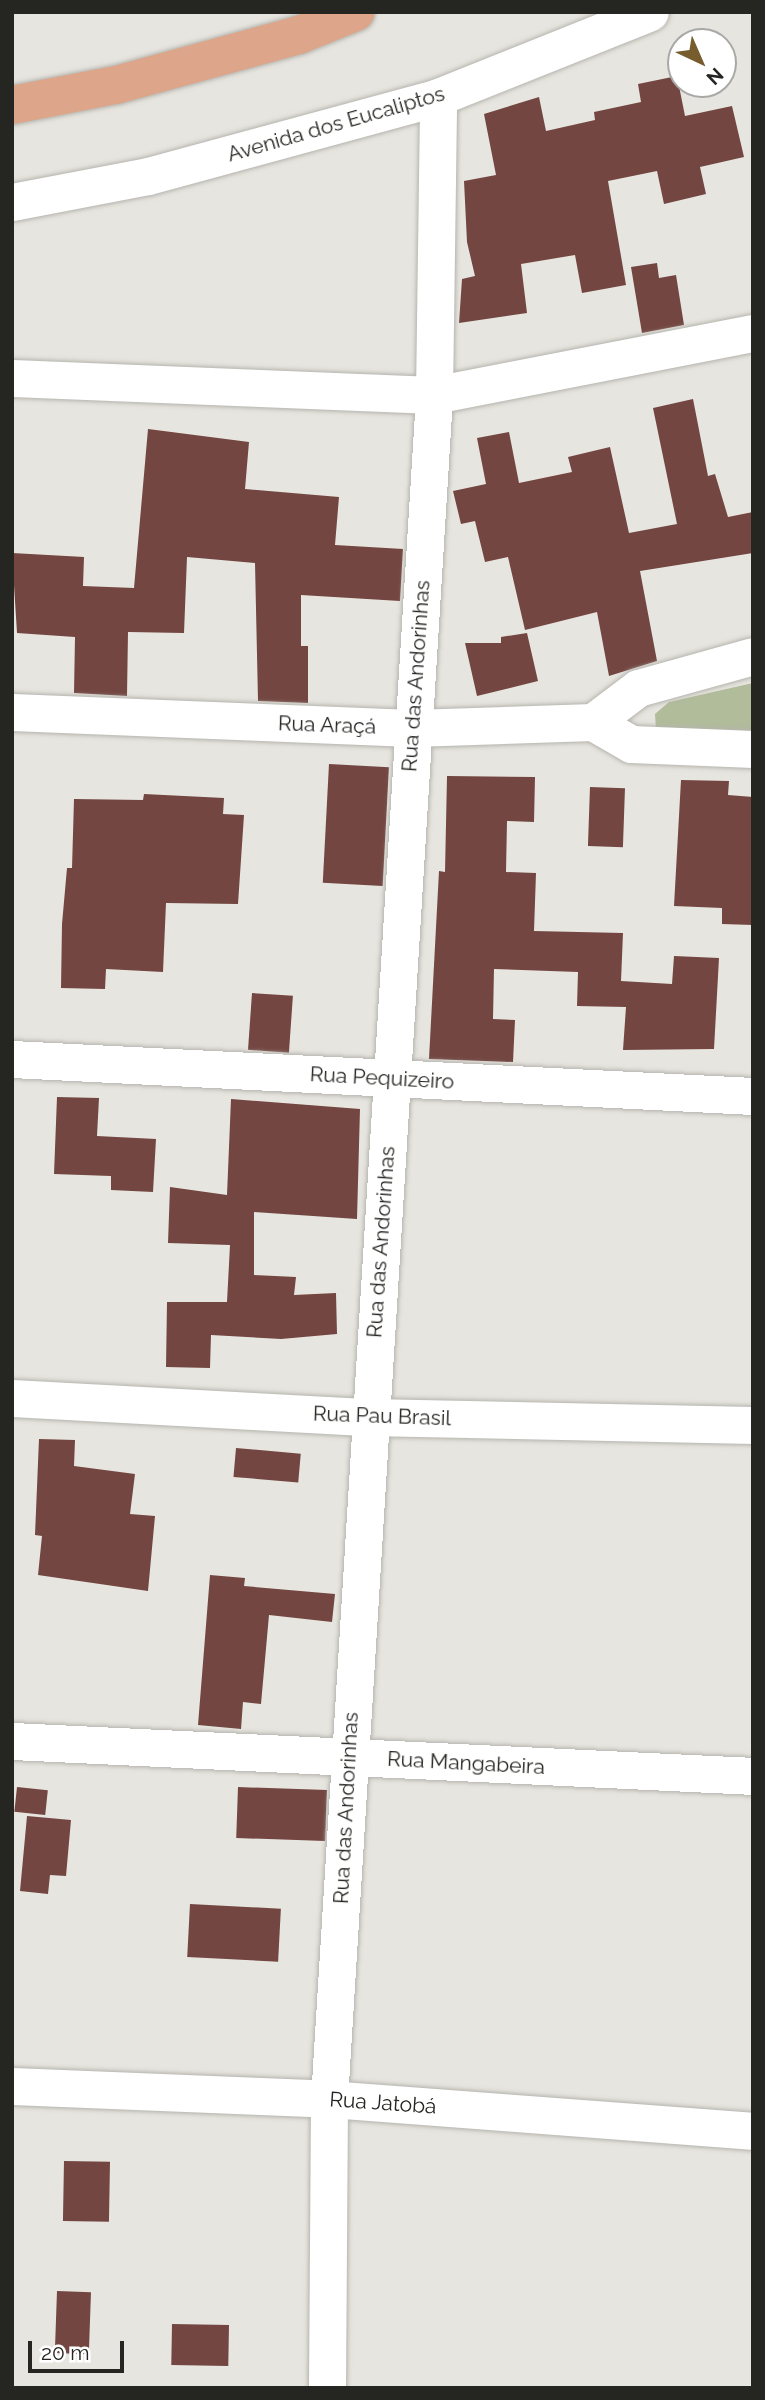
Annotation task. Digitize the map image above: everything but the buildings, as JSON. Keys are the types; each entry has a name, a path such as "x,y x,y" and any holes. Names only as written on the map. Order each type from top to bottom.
{"main road":[{"path":"12,105 130,81 299,35 356,12"}],"street":[{"name":"Avenida dos Eucaliptos","path":"12,202 148,176 438,97 650,12"},
{"name":"Rua das Andorinhas","path":"327,2388 329,2099 368,1417 394,1079 412,728 434,395 438,97"},
{"path":"12,378 434,395 753,333"},
{"path":"753,656 638,688 593,722 631,744 753,749"},
{"name":"Rua Araçá","path":"12,712 412,728 593,722"},
{"name":"Rua Pequizeiro","path":"12,1059 753,1097"},
{"name":"Rua Pau Brasil","path":"12,1398 368,1417 753,1425"},
{"name":"Rua Mangabeira","path":"12,1741 753,1776"},
{"name":"Rua Jatobá","path":"12,2085 329,2099 753,2131"}],"green space":[{"path":"753,683 753,737 656,729 655,714 669,702"}]}
